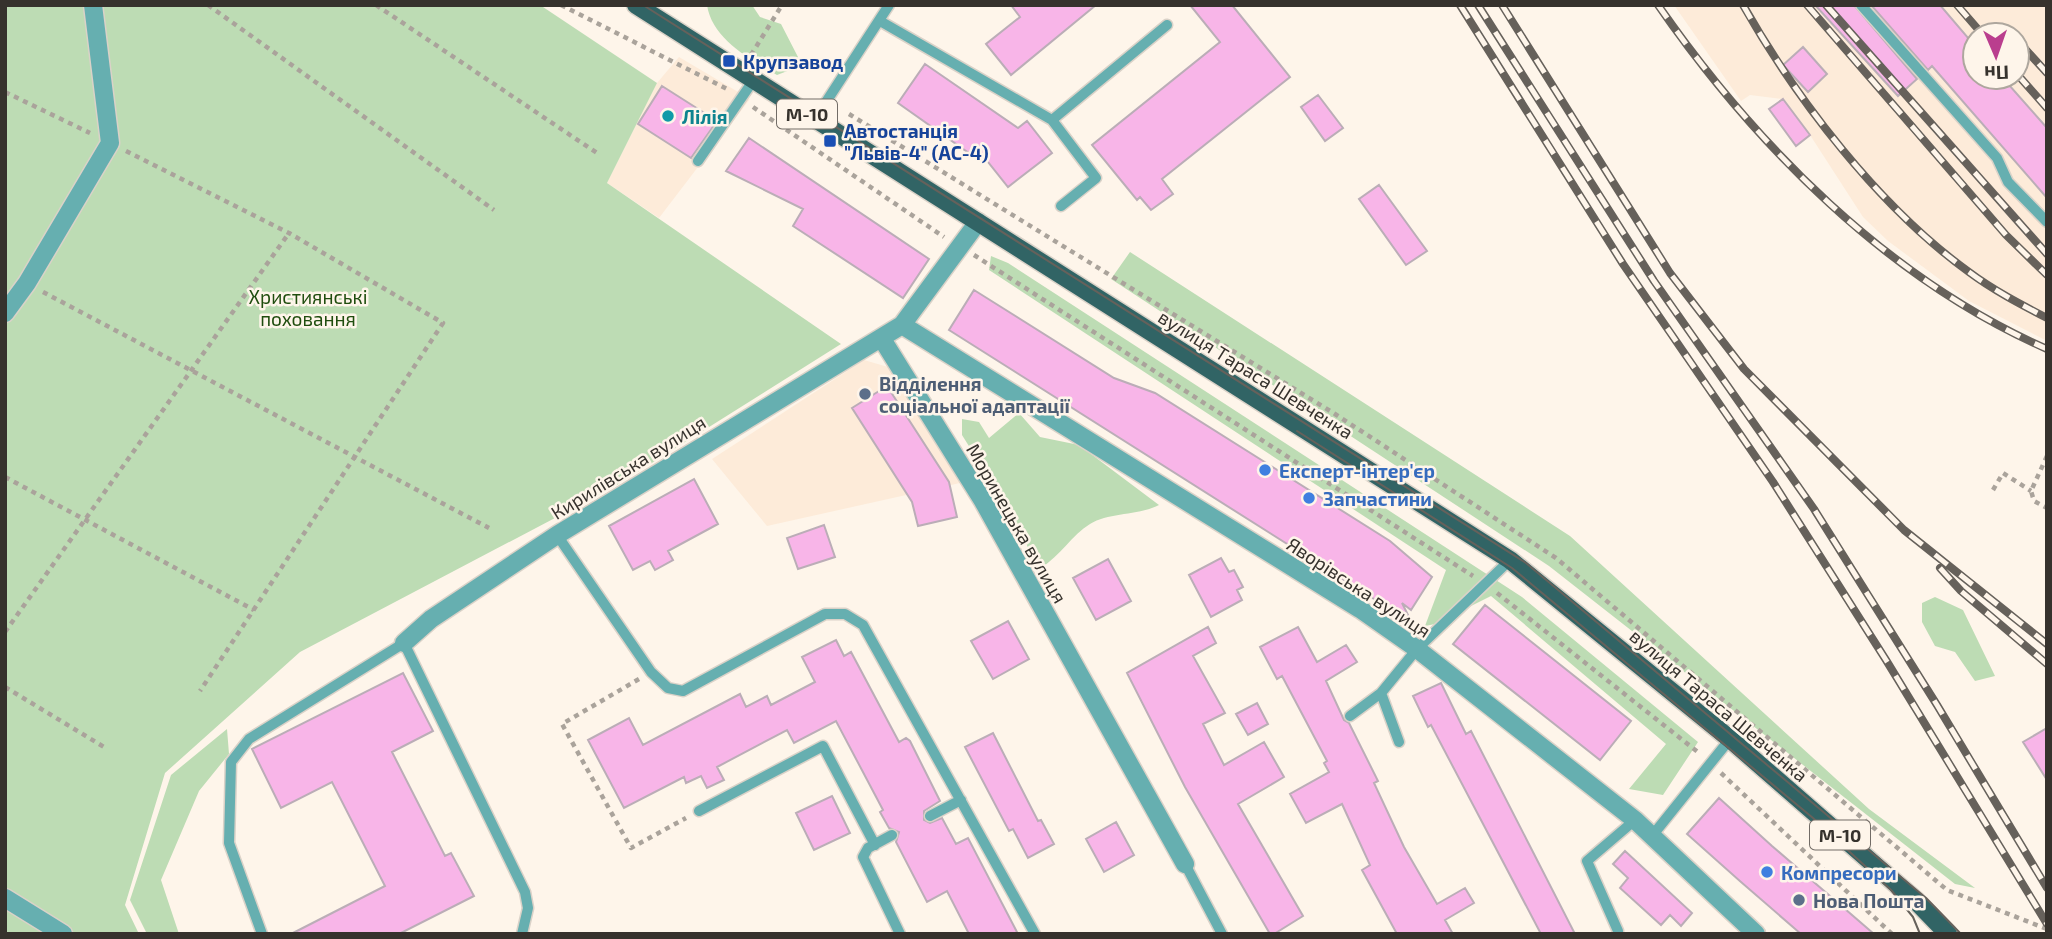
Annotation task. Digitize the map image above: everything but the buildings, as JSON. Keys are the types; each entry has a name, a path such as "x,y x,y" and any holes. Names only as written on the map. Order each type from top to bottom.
{"main road":[{"name":"вулиця Тараса Шевченка","path":"636,5 749,73 815,119 1510,560 1730,739 1916,901 1948,934"}],"street":[{"path":"5,313 27,283 110,143 93,5"},
{"path":"882,339 902,326 978,222"},
{"name":"Яворівська вулиця","path":"902,326 1360,609 1417,649 1635,820 1756,934"},
{"name":"Кирилівська вулиця","path":"404,643 432,620 557,535 882,339"},
{"name":"Моринецька вулиця","path":"882,339 983,501 1185,864"},
{"path":"5,898 63,934"}],"lane":[{"path":"815,119 889,5"},
{"path":"1861,5 1997,158 2008,182 2047,222"},
{"path":"880,21 1052,120 1096,178 1061,206"},
{"path":"1052,120 1167,25"},
{"path":"698,161 742,98 749,73"},
{"path":"557,535 651,672 668,688 683,691 825,614 845,614 863,625 1035,934"},
{"path":"1350,716 1381,693 1417,649 1510,560"},
{"path":"262,934 229,843 231,762 249,739 404,643 525,892 528,908 522,934"},
{"path":"1381,693 1399,742"},
{"path":"1652,836 1730,739"},
{"path":"699,811 823,746 875,845"},
{"path":"930,816 961,800"},
{"path":"1618,931 1587,861 1635,820"},
{"path":"892,835 864,852 864,862 900,934"},
{"path":"1185,864 1222,934"}],"path":[{"path":"208,5 494,210"},
{"path":"376,5 600,155"},
{"path":"561,5 701,74 742,98 778,127 944,237"},
{"path":"749,73 782,5"},
{"path":"5,92 289,233 443,323 200,691"},
{"path":"5,632 289,233"},
{"path":"973,255 1486,584 1709,762 1892,934"},
{"path":"27,283 489,528"},
{"path":"2031,491 2047,456"},
{"path":"1993,490 2003,473 2031,491 2034,500 2047,508"},
{"path":"5,477 254,610"},
{"path":"651,672 562,724 631,848 699,811"},
{"path":"5,687 104,747"},
{"path":"1947,890 2043,930"}],"shaded area":[{"path":"1674,5 2047,5 2047,341 1969,301 1888,241 1863,217 1810,135 1796,146 1769,109 1782,99 1750,95 1741,101"},
{"path":"679,57 750,99 659,218 607,183 657,83"},
{"path":"864,360 888,367 960,483 767,526 712,459"}],"green space":[{"name":"Християнські поховання","path":"5,5 540,5 657,83 607,183 841,344 612,488 300,652 165,773 125,905 139,934 5,934"},
{"path":"707,5 752,5 760,17 781,24 798,57 790,70 777,75 734,47 716,28"},
{"path":"1130,252 1570,536 1869,809 1975,888 1955,884 1549,566 1111,279"},
{"path":"991,256 1008,263 1522,597 1698,742 1663,795 1629,789 1666,744 1491,596 1435,624 1425,626 1446,570 989,270"},
{"path":"1019,413 1040,437 1079,445 1159,505 1090,524 1041,568 1032,560 1022,531 962,435 962,419 979,422 989,438"},
{"path":"1935,597 1963,610 1995,676 1975,681 1955,652 1935,646 1922,622 1922,603"},
{"path":"227,729 229,754 199,791 161,880 179,934 147,934 130,900 171,775"}],"tram line":[{"path":"643,5 1526,563 1926,898 1961,934"},
{"path":"1297,431 1512,568 1813,818 1891,890 1913,917 1920,934"}],"railway":[{"path":"1460,5 1623,264 1773,482 1886,660 2047,924"},
{"path":"1478,5 1654,281 1814,509 1937,705 2047,888"},
{"path":"1502,5 1670,273 1744,369 1904,530 2047,644"},
{"path":"1658,5 1738,108 1782,157 1830,204 1880,247 1933,286 1989,320 2047,349"},
{"path":"1743,5 1788,78 1842,150 1903,216 1978,279 2047,318"},
{"path":"1807,5 2006,235 2047,275"},
{"path":"1826,5 2047,254"},
{"path":"1957,5 1971,21"},
{"path":"2031,55 2047,73"},
{"path":"2031,90 2047,108"},
{"path":"1940,568 1961,591 2047,664"}],"place":[{"name":"Крупзавод","path":"729,61"},
{"name":"Лілія","path":"668,116"},
{"name":"Автостанція \"Львів-4\" (АС-4)","path":"830,141"},
{"name":"Відділення соціальної адаптації","path":"865,394"},
{"name":"Експерт-інтер'єр","path":"1265,470"},
{"name":"Запчастини","path":"1309,498"},
{"name":"Компресори","path":"1767,872"},
{"name":"Нова Пошта","path":"1799,900"}]}
